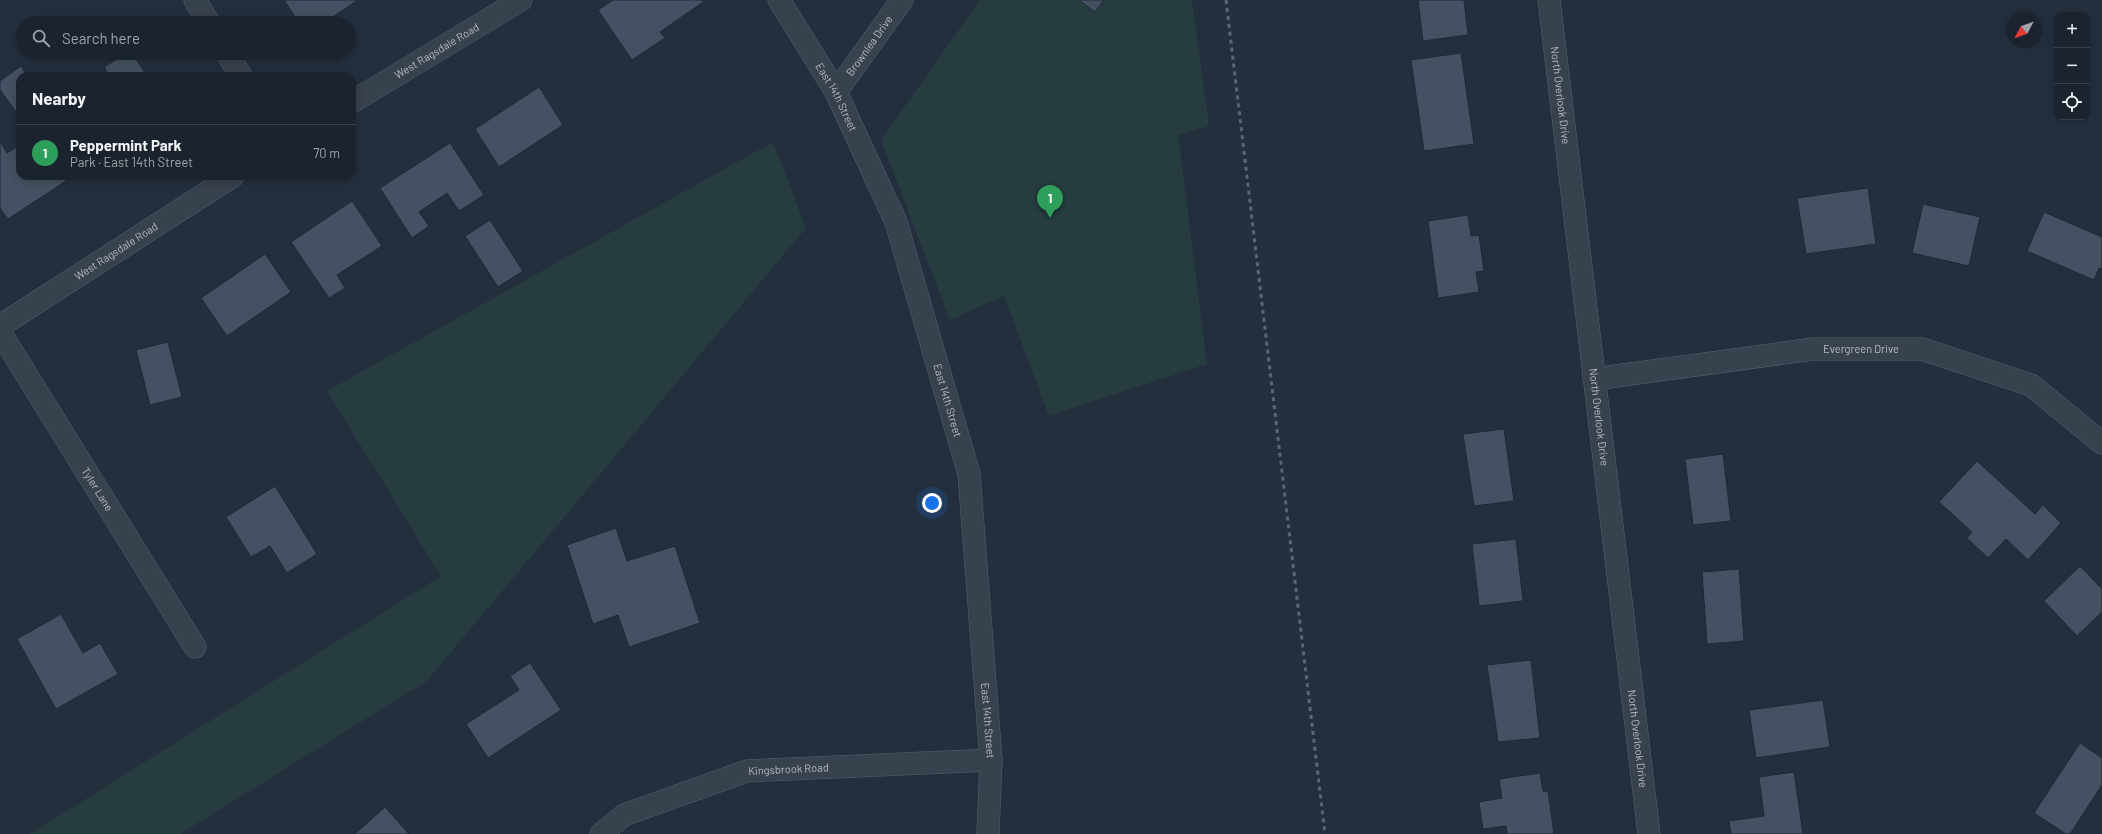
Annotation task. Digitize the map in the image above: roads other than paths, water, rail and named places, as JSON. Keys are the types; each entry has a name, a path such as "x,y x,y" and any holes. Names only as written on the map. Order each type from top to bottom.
{"street":[{"path":"195,0 205,16"},
{"name":"West Ragsdale Road","path":"356,100 521,0"},
{"name":"East 14th Street","path":"779,0 836,92 896,222 969,474 991,760 988,834"},
{"name":"Brownlea Drive","path":"836,92 902,0"},
{"name":"North Overlook Drive","path":"1549,0 1649,834"},
{"path":"231,60 239,72"},
{"name":"West Ragsdale Road","path":"0,326 227,180"},
{"name":"Tyler Lane","path":"0,332 195,647"},
{"name":"Evergreen Drive","path":"1594,379 1813,349 1922,349 2031,385 2102,443"},
{"name":"Kingsbrook Road","path":"601,834 624,815 747,771 991,760"}],"railway":[{"path":"1226,0 1325,834"}],"place":[{"name":"Peppermint Park","path":"1050,218"}]}
